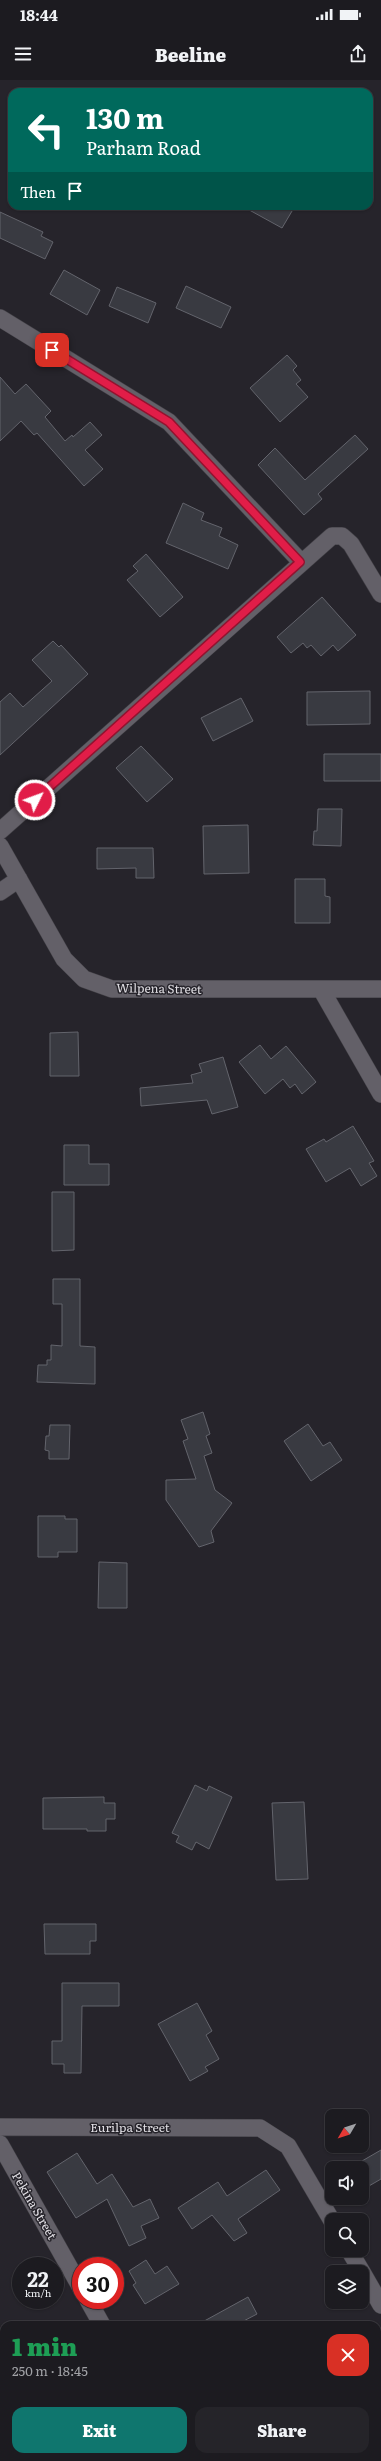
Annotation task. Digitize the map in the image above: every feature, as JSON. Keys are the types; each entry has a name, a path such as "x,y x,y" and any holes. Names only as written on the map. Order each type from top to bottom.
{"street":[{"path":"0,318 169,422 300,562"},
{"path":"0,831 300,562 332,536 342,536 351,544 381,594"},
{"name":"Wilpena Street","path":"0,846 64,959 84,979 91,982 112,989 381,989"},
{"path":"0,892 19,879"},
{"path":"321,989 381,1094"},
{"name":"Eurilpa Street","path":"0,2127 260,2128 288,2146 327,2213"},
{"name":"Pekina Street","path":"0,2144 72,2272"},
{"path":"369,2284 381,2305"},
{"path":"93,2309 100,2321"}],"building":[{"path":"249,210 293,210 282,228"},
{"path":"0,212 43,232 41,236 53,242 45,259 0,238"},
{"path":"64,270 100,290 87,315 50,294"},
{"path":"186,286 231,307 221,328 176,308"},
{"path":"117,287 156,303 148,323 109,306"},
{"path":"287,355 297,366 293,370 301,380 296,384 308,397 280,422 250,388"},
{"path":"0,377 15,394 26,384 51,411 45,417 65,441 72,435 73,437 90,422 102,435 85,450 103,469 84,486 37,433 34,435 21,421 0,441"},
{"path":"355,435 368,449 318,494 322,499 304,515 258,465 275,448 305,480"},
{"path":"183,503 204,513 201,520 222,528 219,536 238,545 228,569 166,543"},
{"path":"146,554 183,597 160,617 127,580 138,571 133,566"},
{"path":"322,597 356,635 338,651 333,645 321,656 311,645 307,648 303,643 291,653 277,637"},
{"path":"53,641 59,647 61,645 88,674 0,755 0,702 10,693 23,707 52,681 32,660"},
{"path":"370,691 370,724 307,725 307,692"},
{"path":"241,698 253,721 213,741 201,718"},
{"path":"141,746 173,779 147,802 116,768"},
{"path":"324,754 381,754 381,781 324,781"},
{"path":"318,809 342,809 341,846 313,845 314,831 317,831"},
{"path":"248,825 249,873 204,874 203,826"},
{"path":"97,848 153,848 154,878 136,878 136,868 97,869"},
{"path":"295,879 325,879 325,896 330,897 330,923 295,923"},
{"path":"78,1032 79,1076 50,1076 50,1033"},
{"path":"260,1045 271,1059 286,1046 316,1082 302,1094 295,1084 290,1088 283,1079 265,1094 239,1062"},
{"path":"223,1057 238,1107 212,1114 207,1100 141,1106 140,1088 193,1083 191,1075 202,1072 199,1064"},
{"path":"353,1126 374,1161 369,1163 377,1176 361,1186 350,1168 326,1182 306,1149 324,1139 326,1142"},
{"path":"64,1145 89,1145 89,1164 109,1164 109,1185 64,1185"},
{"path":"52,1192 74,1192 74,1250 52,1251"},
{"path":"53,1279 80,1279 80,1346 95,1347 95,1384 37,1382 38,1365 47,1365 47,1360 51,1360 51,1345 62,1346 62,1304 53,1304"},
{"path":"203,1412 210,1434 206,1436 212,1453 204,1456 215,1490 232,1503 211,1531 214,1542 199,1547 166,1500 166,1480 196,1479 183,1441 188,1439 181,1420"},
{"path":"308,1424 323,1446 330,1442 342,1460 311,1481 284,1441"},
{"path":"50,1425 70,1425 69,1459 49,1459 49,1451 45,1450 46,1436 49,1436"},
{"path":"38,1516 65,1516 65,1519 77,1519 77,1552 58,1552 58,1557 38,1557"},
{"path":"99,1562 127,1563 127,1608 98,1608"},
{"path":"195,1785 207,1791 209,1786 232,1797 209,1849 196,1842 192,1850 176,1842 179,1836 172,1833"},
{"path":"104,1797 104,1803 115,1803 115,1819 106,1819 106,1831 87,1831 87,1829 43,1829 43,1798"},
{"path":"304,1802 308,1879 276,1880 272,1803"},
{"path":"44,1924 96,1924 96,1941 90,1941 90,1954 45,1954"},
{"path":"62,1983 119,1983 119,2006 82,2006 81,2073 64,2073 64,2064 52,2064 52,2041 62,2041"},
{"path":"197,2003 212,2031 206,2035 219,2059 205,2067 208,2071 190,2081 158,2024"},
{"path":"381,2150 381,2179 369,2186 369,2161 362,2161"},
{"path":"77,2153 97,2184 112,2174 133,2207 150,2199 159,2218 141,2226 146,2238 129,2246 107,2199 76,2218 47,2172"},
{"path":"266,2170 280,2190 238,2219 247,2233 234,2241 212,2215 192,2229 178,2208 218,2182 227,2196"},
{"path":"146,2260 155,2274 167,2266 179,2284 145,2304 133,2285 136,2283 129,2271"},
{"path":"248,2297 257,2314 244,2321 204,2321"}],"route":[{"path":"35,800 300,562 169,422 52,350"}]}
